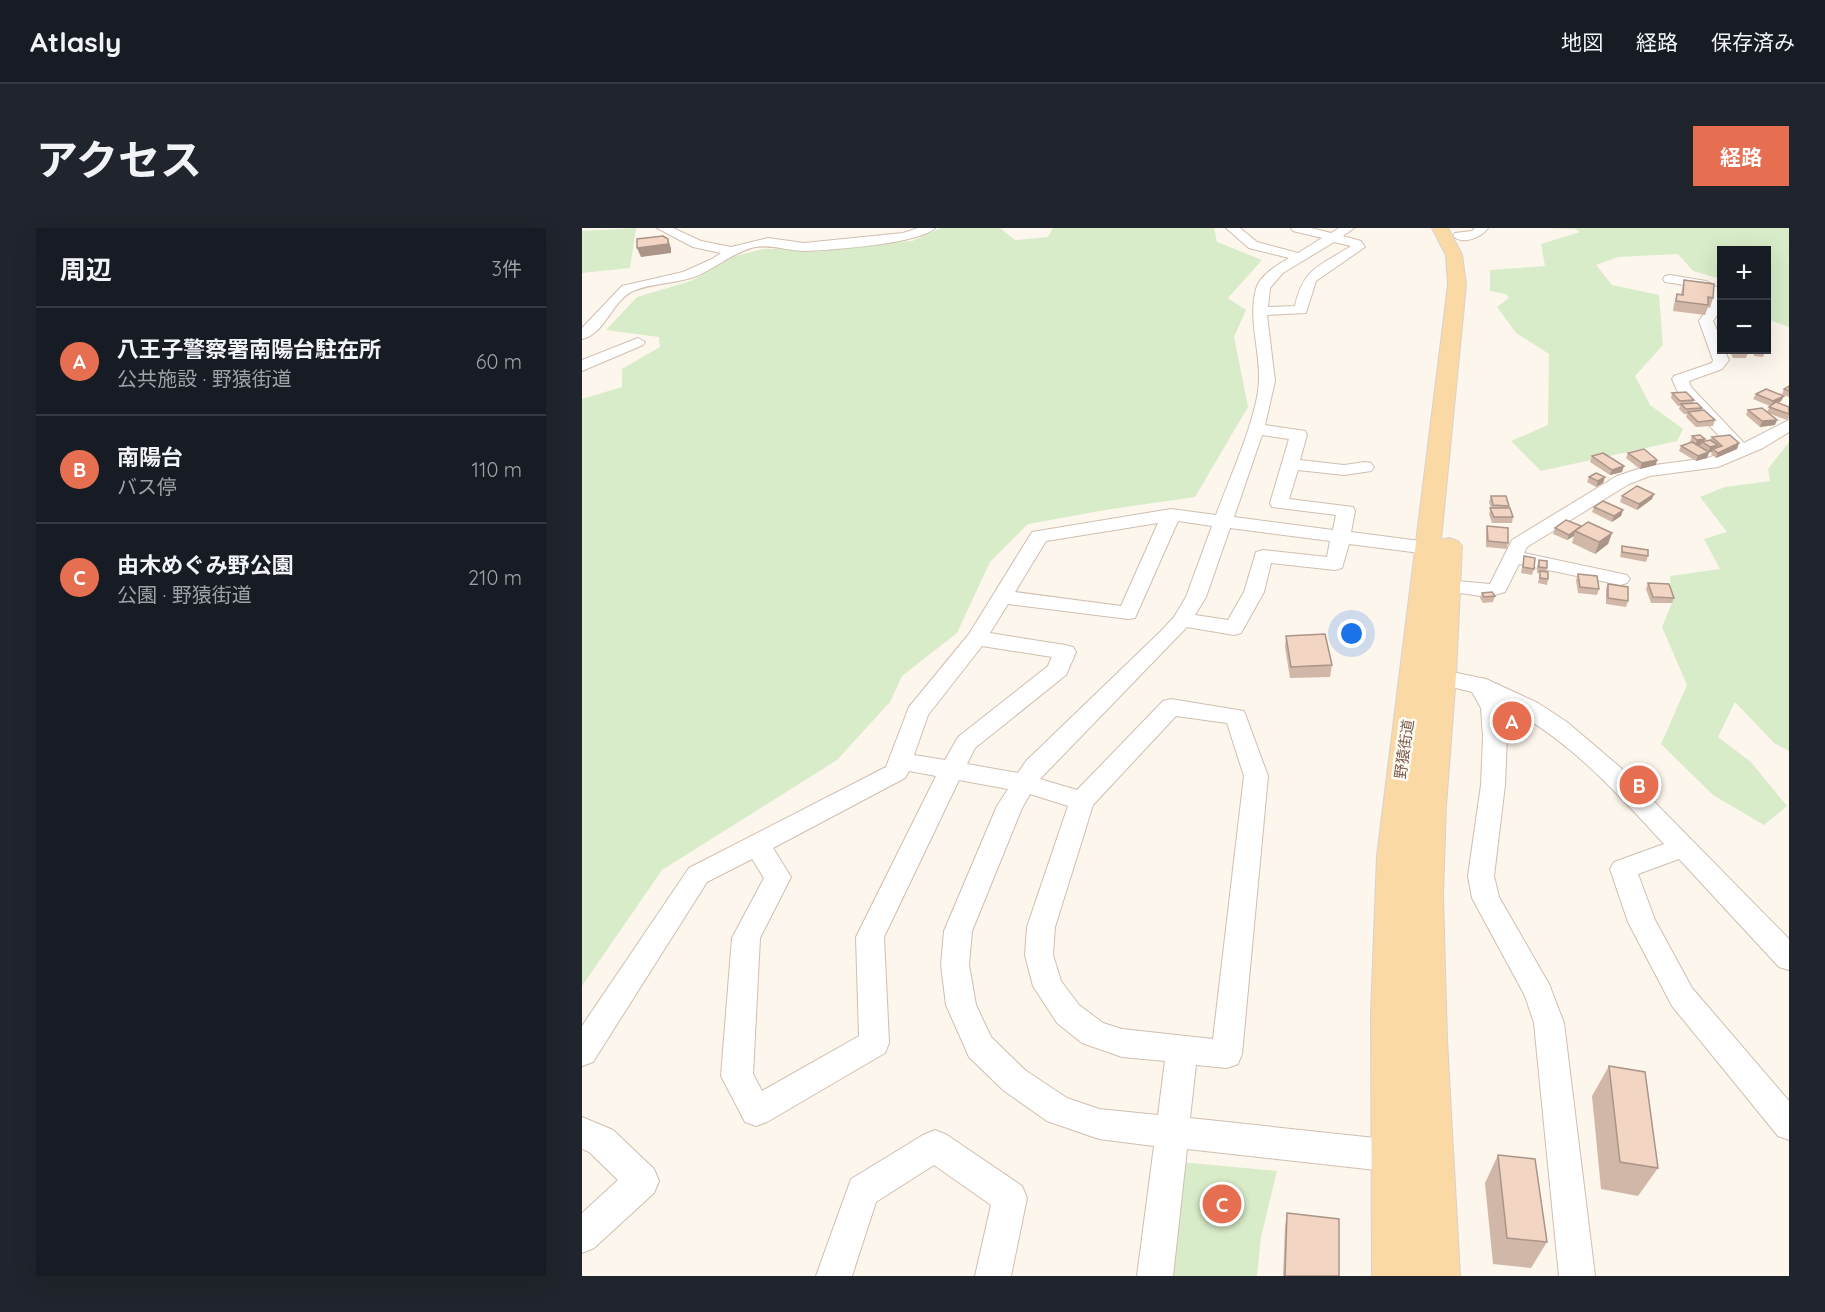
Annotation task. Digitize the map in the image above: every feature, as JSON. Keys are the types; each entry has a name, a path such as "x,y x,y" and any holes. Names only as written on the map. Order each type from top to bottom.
{"main road":[{"name":"野猿街道","path":"1437,1276 1427,1040 1425,895 1429,806 1428,548 1457,285 1451,231"},
{"name":"野猿街道","path":"1395,1276 1390,975 1399,788 1428,674 1446,586 1472,288 1471,268 1451,231"}],"street":[{"path":"663,228 675,236 697,244 732,251"},
{"path":"582,335 594,327 619,294 627,289 687,275 717,262 732,251 753,244 804,246 905,237 929,228"},
{"path":"1232,228 1253,245 1299,257"},
{"path":"1260,311 1301,310 1306,286 1311,278 1359,247 1339,233 1297,228"},
{"path":"1451,231 1476,234 1482,228"},
{"path":"1339,233 1269,278 1263,287 1260,311 1267,381 1262,411 1196,597 1182,621 1035,767 1023,783 1010,806 958,932 956,965 962,1005 980,1047 1014,1080 1058,1110 1099,1124 1172,1134 1432,1161"},
{"path":"1670,279 1701,284 1718,294 1718,303 1706,321 1721,360 1717,366 1680,379 1684,389 1742,450"},
{"path":"582,366 638,342"},
{"path":"1446,586 1488,591 1498,588 1519,544 1623,480 1647,471 1712,463 1757,444 1789,425"},
{"path":"1182,621 1234,628 1254,592 1263,556 1335,564 1346,511 1279,503 1299,435 1256,429"},
{"path":"1290,464 1344,470 1365,467"},
{"path":"582,1052 698,875 896,772 917,712 977,638 1039,536 1171,515 1428,548"},
{"path":"1003,597 1128,613 1171,515"},
{"path":"1513,557 1620,579"},
{"path":"758,844 778,877 746,938 737,1076 756,1111 874,1043 870,938 951,771 966,743 1058,670 1065,652 977,638"},
{"path":"1428,674 1478,684 1525,705 1568,734 1608,768 1789,958"},
{"path":"1478,684 1493,708 1495,737 1493,785 1481,876 1486,898 1539,993 1549,1023 1577,1276"},
{"path":"1171,707 1236,717 1256,776 1227,1054 1122,1043 1093,1033 1068,1014 1048,986 1039,955 1041,927 1082,801 1171,707"},
{"path":"900,761 1023,783 1082,801"},
{"path":"1684,847 1623,869 1642,922 1682,997 1789,1125"},
{"path":"1155,1276 1182,1050"},
{"path":"582,1133 602,1141 642,1181 582,1236"},
{"path":"834,1276 863,1191 936,1146 1010,1198 993,1276"}],"green space":[{"path":"636,228 630,268 582,273 582,231"},
{"path":"941,228 1000,228 1015,240 1048,237 1053,228 1214,228 1217,242 1262,260 1228,298 1246,310 1234,337 1248,407 1195,497 1028,524 990,562 957,633 902,676 890,702 837,760 662,870 582,986 582,399 622,387 622,369 660,347 659,337 606,330 637,297 691,281 735,256 763,249 826,248 912,241"},
{"path":"1546,228 1789,228 1789,327 1771,320 1771,246 1717,246 1717,278 1693,271 1678,254 1618,257 1596,265 1612,285 1659,295 1663,345 1635,376 1650,405 1683,429 1677,441 1541,471 1511,441 1548,425 1549,354 1516,333 1497,307 1509,298 1506,294 1490,291 1490,270 1545,266 1541,244 1580,232 1575,229"},
{"path":"1789,442 1789,751 1774,743 1735,702 1718,737 1751,762 1787,806 1764,825 1713,795 1661,744 1687,685 1662,627 1672,603 1670,576 1720,569 1704,539 1727,532 1700,497 1725,487 1770,481 1768,469"},
{"path":"1180,1162 1277,1171 1261,1237 1257,1276 1169,1276"}],"building":[{"path":"663,236 668,239 668,244 637,248 637,239"},
{"path":"1684,280 1714,284 1713,298 1708,297 1708,305 1676,301 1677,294 1683,295"},
{"path":"1766,389 1784,396 1773,401 1756,394"},
{"path":"1686,392 1694,400 1680,401 1672,393"},
{"path":"1776,402 1789,407 1789,414 1769,407"},
{"path":"1697,403 1702,408 1686,409 1681,404"},
{"path":"1762,408 1777,420 1762,421 1748,410"},
{"path":"1704,410 1715,420 1698,422 1688,412"},
{"path":"1700,435 1705,439 1697,440 1692,436"},
{"path":"1730,435 1739,443 1718,453 1713,449 1722,446 1712,437"},
{"path":"1710,440 1718,445 1710,447 1702,442"},
{"path":"1692,442 1709,452 1698,456 1681,446"},
{"path":"1644,449 1657,460 1642,463 1628,453"},
{"path":"1603,453 1624,466 1612,470 1592,456"},
{"path":"1596,473 1605,477 1598,481 1589,477"},
{"path":"1637,486 1654,494 1639,504 1622,496"},
{"path":"1491,496 1506,496 1509,506 1493,505"},
{"path":"1603,501 1623,510 1614,516 1594,507"},
{"path":"1490,508 1510,508 1513,517 1494,517"},
{"path":"1566,520 1581,526 1569,535 1555,528"},
{"path":"1588,522 1612,533 1599,542 1575,531"},
{"path":"1487,526 1508,528 1508,543 1488,541"},
{"path":"1622,546 1648,550 1648,556 1622,552"},
{"path":"1524,556 1535,558 1534,569 1523,567"},
{"path":"1539,560 1547,561 1547,568 1539,567"},
{"path":"1540,571 1548,572 1548,579 1540,578"},
{"path":"1578,574 1597,576 1599,589 1580,587"},
{"path":"1648,583 1669,584 1674,598 1653,597"},
{"path":"1608,584 1628,587 1628,601 1608,598"},
{"path":"1492,592 1495,596 1484,597 1482,593"},
{"path":"1325,634 1332,665 1291,667 1286,636"},
{"path":"1609,1066 1645,1072 1658,1168 1620,1162"},
{"path":"1498,1155 1535,1159 1547,1242 1507,1238"},
{"path":"1287,1213 1339,1219 1339,1276 1285,1276"}],"place":[{"name":"八王子警察署南陽台駐在所","path":"1512,721"},
{"name":"南陽台","path":"1639,785"},
{"name":"由木めぐみ野公園","path":"1222,1204"}]}
